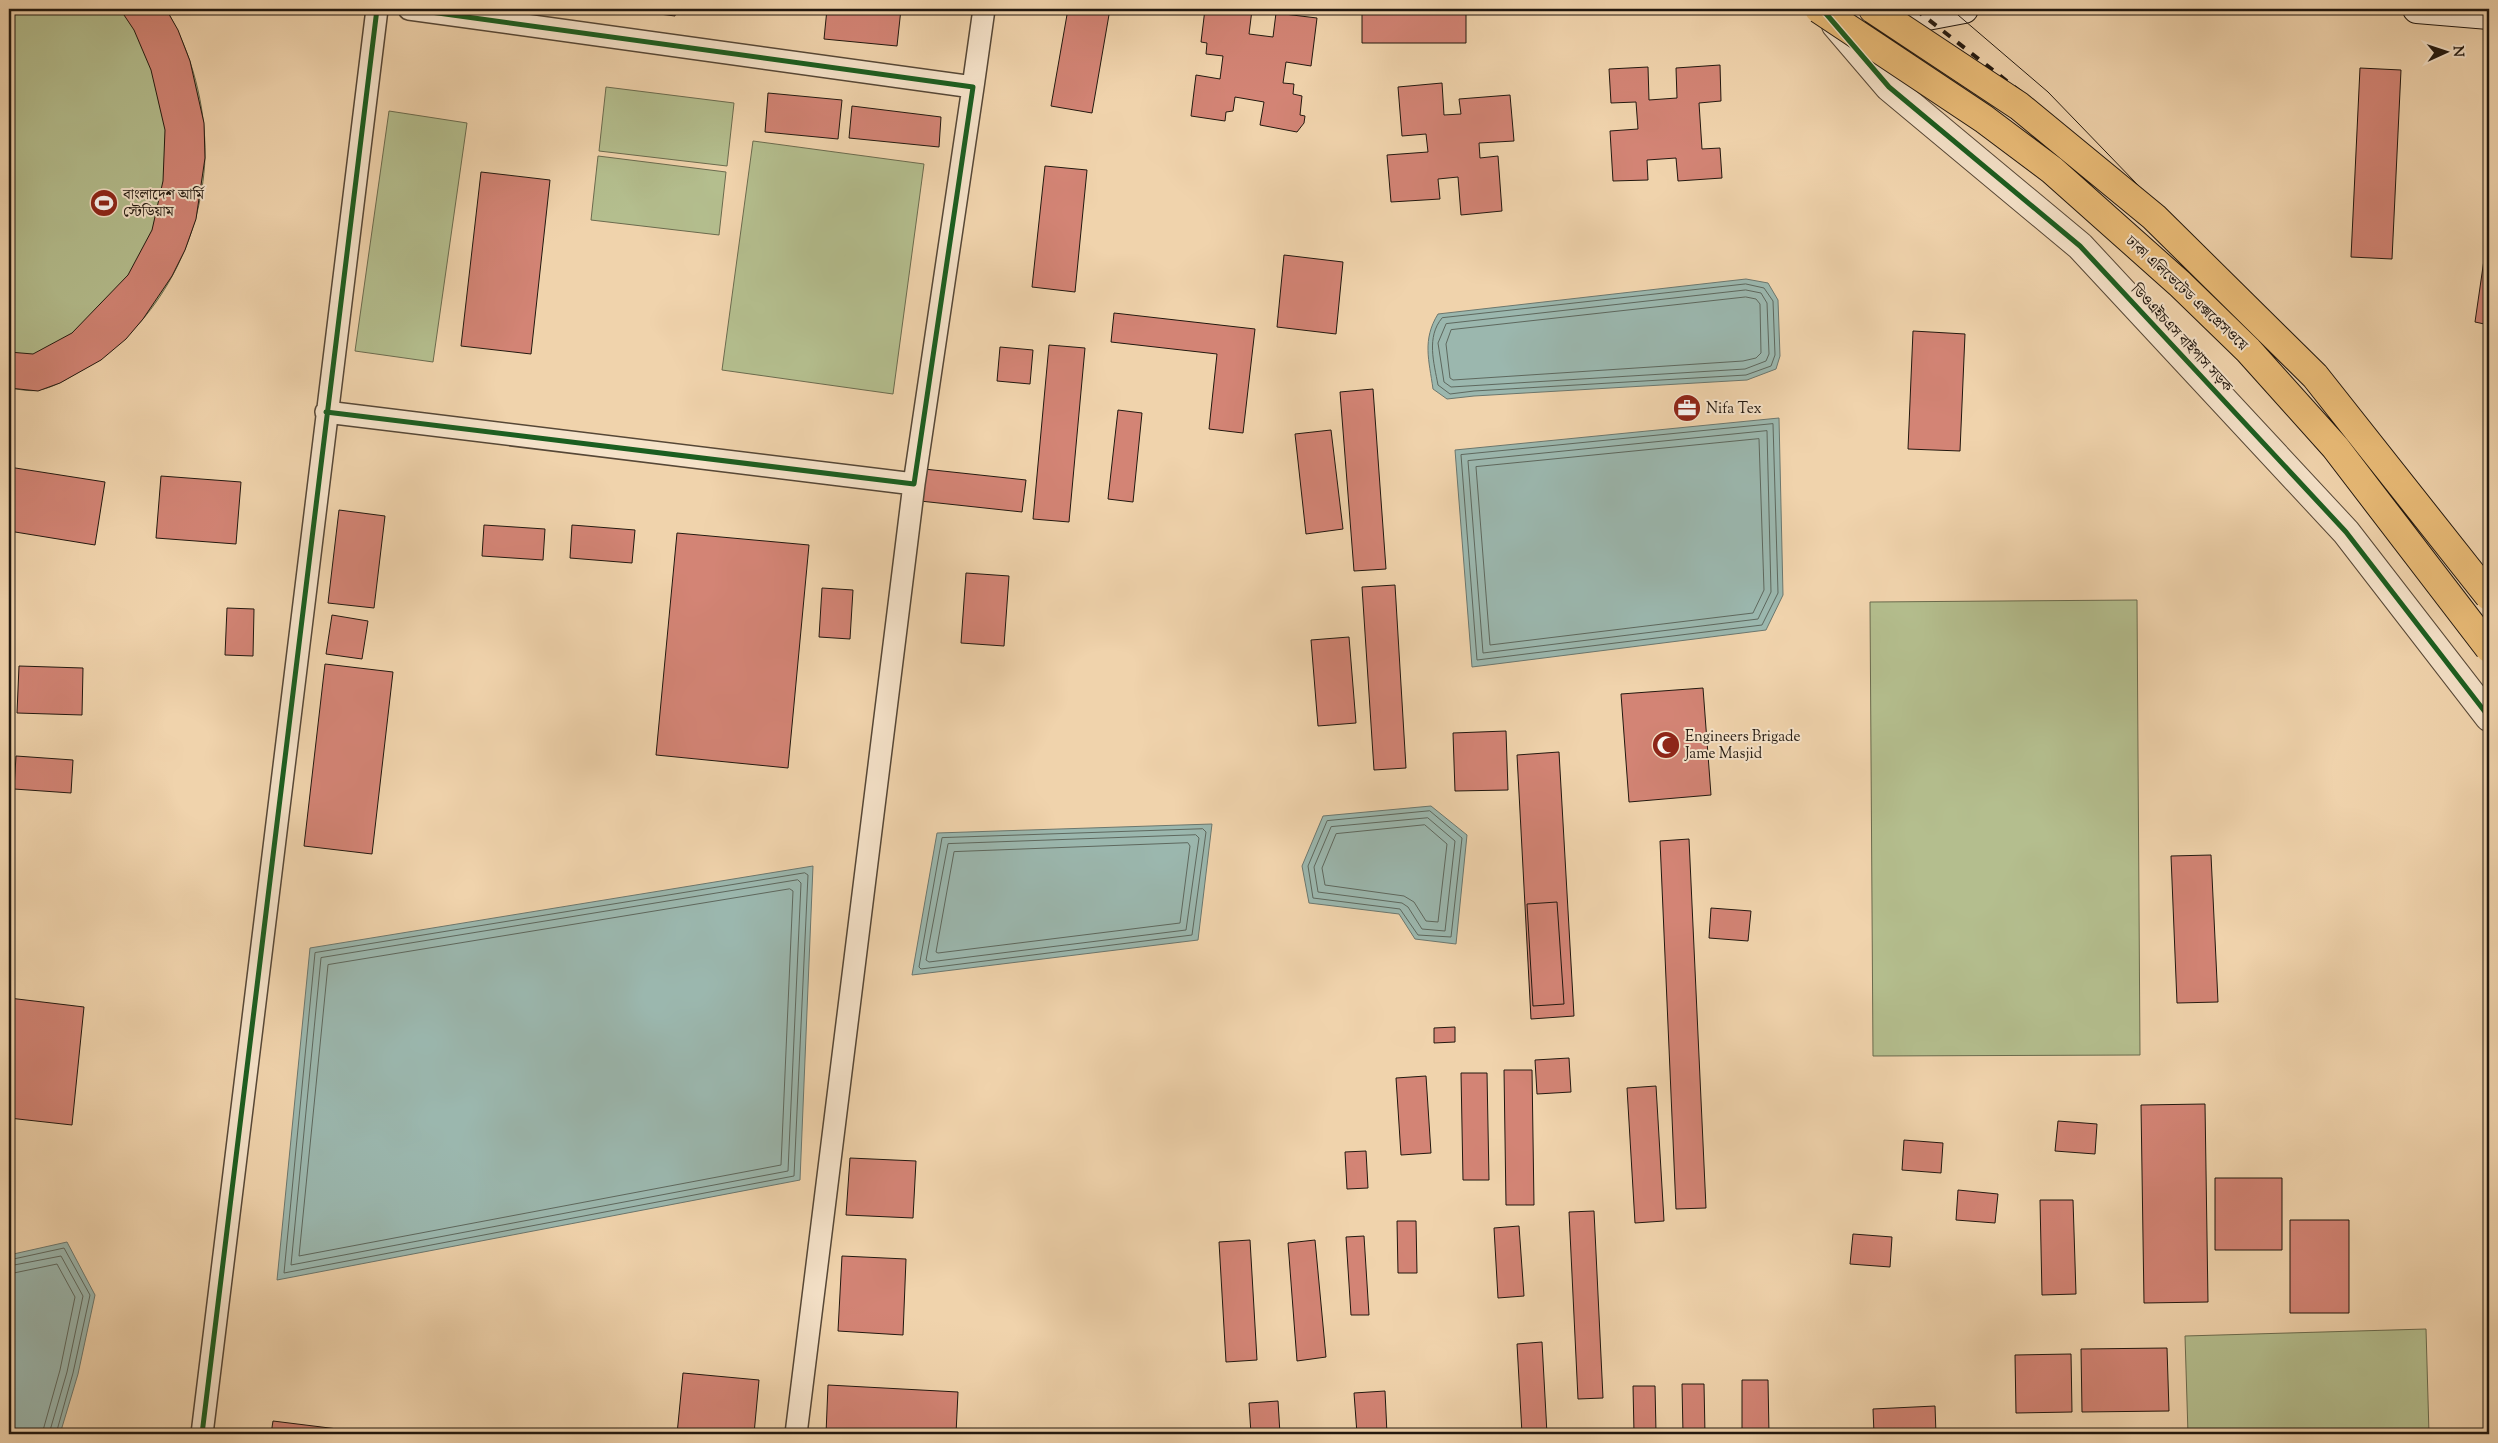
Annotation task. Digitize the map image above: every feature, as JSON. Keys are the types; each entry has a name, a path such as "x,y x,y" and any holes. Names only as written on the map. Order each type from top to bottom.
{"highway":[{"name":"ঢাকা এলিভেটেড এক্সপ্রেসওয়ে","path":"1820,9 1984,119 2037,159 2187,290 2248,350 2335,447 2489,648"},
{"name":"ঢাকা এলিভেটেড এক্সপ্রেসওয়ে","path":"1873,9 2019,106 2154,217 2315,376 2489,596"}],"street":[{"path":"202,1434 377,9"},
{"path":"409,9 973,87"},
{"path":"796,1434 914,484 984,9"},
{"name":"ডিওএইচএস বাইপাস সড়ক","path":"1820,9 1889,87 2080,246 2346,532 2489,718"},
{"path":"1873,9 1927,16 1964,9"},
{"path":"2417,9 2489,16"},
{"path":"326,412 914,484"}],"green space":[{"name":"বাংলাদেশ আর্মি স্টেডিয়াম","path":"9,9 166,9 183,44 196,80 205,138 202,190 195,222 169,282 151,310 129,334 104,356 58,383 35,391 9,388"},
{"path":"606,87 734,103 727,166 599,151"},
{"path":"389,111 467,123 433,362 355,351"},
{"path":"753,141 924,164 893,394 722,370"},
{"path":"598,156 726,172 719,235 591,220"},
{"path":"2137,600 2140,1055 1873,1056 1870,602"},
{"path":"2426,1329 2429,1434 2188,1434 2185,1336"}],"water":[{"path":"1746,279 1768,283 1778,300 1780,356 1776,369 1747,380 1447,399 1433,389 1428,342 1433,323 1438,314"},
{"path":"1779,418 1783,595 1766,630 1472,667 1455,450"},
{"path":"1431,806 1467,835 1456,944 1415,939 1399,914 1309,903 1302,866 1323,816"},
{"path":"1212,824 1198,940 912,975 937,833"},
{"path":"813,866 800,1180 277,1280 310,948"},
{"path":"67,1242 95,1295 78,1374 60,1434 9,1434 9,1255"}],"building":[{"path":"120,9 166,9 178,30 190,61 204,123 205,158 196,219 185,250 172,276 143,319 126,339 101,360 60,383 38,391 9,388 9,352 33,354 72,333 128,275 152,230 163,181 165,130 151,70 134,30"},
{"path":"620,9 676,9 675,16"},
{"path":"827,9 901,9 897,46 824,39"},
{"path":"1068,9 1110,9 1092,113 1051,106"},
{"path":"1205,9 1252,10 1249,34 1273,37 1276,13 1317,18 1311,66 1286,62 1283,83 1294,84 1293,94 1302,96 1300,115 1305,116 1304,123 1297,132 1260,125 1264,102 1235,97 1233,111 1226,112 1225,121 1191,116 1196,75 1220,79 1223,56 1206,54 1207,43 1201,42"},
{"path":"1362,9 1466,9 1466,43 1362,43"},
{"path":"1720,65 1721,101 1699,103 1702,149 1720,148 1722,178 1678,181 1676,158 1647,160 1648,180 1613,181 1610,131 1638,129 1636,102 1611,103 1609,69 1648,67 1649,100 1677,98 1676,68"},
{"path":"2360,68 2401,70 2392,259 2351,257"},
{"path":"1442,83 1444,115 1461,114 1459,99 1510,95 1514,141 1479,143 1480,158 1498,156 1502,211 1461,215 1458,177 1438,179 1440,199 1391,202 1387,155 1428,152 1426,134 1402,136 1398,87"},
{"path":"768,93 842,100 838,139 765,132"},
{"path":"852,106 941,117 939,147 849,138"},
{"path":"1045,166 1087,170 1075,292 1032,287"},
{"path":"481,172 550,180 531,354 461,346"},
{"path":"2489,225 2489,325 2475,322"},
{"path":"1284,255 1343,262 1336,334 1277,327"},
{"path":"1114,313 1255,329 1243,433 1209,429 1217,354 1111,342"},
{"path":"1913,331 1965,334 1960,451 1908,449"},
{"path":"1049,345 1085,348 1069,522 1033,519"},
{"path":"1000,347 1033,350 1030,384 997,381"},
{"path":"1373,389 1386,569 1354,571 1340,392"},
{"path":"1118,410 1142,413 1133,502 1108,499"},
{"path":"1331,430 1343,529 1306,534 1295,434"},
{"path":"9,467 105,482 95,545 9,531"},
{"path":"924,469 1026,480 1022,512 920,501"},
{"path":"161,476 241,482 236,544 156,538"},
{"path":"339,510 385,516 374,608 328,603"},
{"path":"484,525 545,529 543,560 482,556"},
{"path":"572,525 635,530 632,563 570,558"},
{"path":"677,533 809,545 788,768 656,755"},
{"path":"966,573 1009,576 1004,646 961,643"},
{"path":"1395,585 1406,768 1374,770 1362,587"},
{"path":"822,588 853,590 850,639 819,637"},
{"path":"227,608 254,609 253,656 225,655"},
{"path":"332,615 368,621 362,659 326,654"},
{"path":"1349,637 1356,723 1318,726 1311,640"},
{"path":"325,664 393,672 372,854 304,846"},
{"path":"19,666 83,668 82,715 17,713"},
{"name":"Engineers Brigade Jame Masjid","path":"1703,688 1711,795 1629,802 1621,694"},
{"path":"1506,731 1508,790 1455,791 1453,733"},
{"path":"1559,752 1574,1016 1531,1019 1517,755"},
{"path":"16,756 73,760 71,793 14,789"},
{"path":"1689,839 1706,1208 1676,1209 1660,841"},
{"path":"2211,855 2218,1002 2177,1003 2171,856"},
{"path":"1557,902 1564,1004 1533,1006 1527,904"},
{"path":"1711,908 1751,911 1748,941 1709,938"},
{"path":"9,998 84,1007 72,1125 9,1118"},
{"path":"1455,1027 1455,1042 1434,1043 1434,1028"},
{"path":"1569,1058 1571,1092 1537,1094 1535,1060"},
{"path":"1504,1070 1532,1070 1534,1205 1506,1205"},
{"path":"1461,1073 1487,1073 1489,1180 1463,1180"},
{"path":"1426,1076 1431,1153 1401,1155 1396,1078"},
{"path":"1656,1086 1664,1221 1635,1223 1627,1088"},
{"path":"2205,1104 2208,1302 2144,1303 2141,1105"},
{"path":"2058,1121 2097,1124 2095,1154 2055,1151"},
{"path":"1904,1140 1943,1143 1941,1173 1902,1170"},
{"path":"1366,1151 1368,1188 1347,1189 1345,1152"},
{"path":"850,1158 916,1161 913,1218 846,1215"},
{"path":"2215,1178 2282,1178 2282,1250 2215,1250"},
{"path":"1958,1190 1998,1194 1995,1223 1956,1220"},
{"path":"2040,1200 2073,1200 2076,1294 2042,1295"},
{"path":"1594,1211 1603,1398 1578,1399 1569,1212"},
{"path":"2290,1220 2349,1220 2349,1313 2290,1313"},
{"path":"1397,1221 1416,1221 1417,1273 1398,1273"},
{"path":"1519,1226 1524,1296 1498,1298 1494,1228"},
{"path":"1853,1234 1892,1237 1890,1267 1850,1264"},
{"path":"1364,1236 1369,1315 1351,1315 1346,1237"},
{"path":"1250,1240 1257,1360 1226,1362 1219,1242"},
{"path":"1315,1240 1326,1357 1297,1361 1288,1243"},
{"path":"842,1256 906,1259 903,1335 838,1331"},
{"path":"1542,1342 1547,1434 1522,1434 1517,1344"},
{"path":"2167,1348 2169,1411 2082,1412 2081,1349"},
{"path":"2071,1354 2072,1412 2016,1413 2015,1355"},
{"path":"683,1373 759,1380 754,1434 677,1434"},
{"path":"1742,1380 1768,1380 1769,1434 1742,1434"},
{"path":"1682,1384 1704,1384 1705,1434 1683,1434"},
{"path":"828,1385 958,1392 956,1434 826,1434"},
{"path":"1633,1386 1655,1386 1656,1432 1634,1433"},
{"path":"1385,1391 1387,1434 1357,1434 1354,1393"},
{"path":"1278,1401 1280,1434 1251,1434 1249,1403"},
{"path":"1935,1406 1936,1434 1874,1434 1873,1409"},
{"path":"273,1421 378,1434 271,1434"}],"tram line":[{"path":"1951,9 2048,92 2193,242 2489,604"}],"railway":[{"path":"1915,9 2036,104 2177,246 2489,637"}],"cycle path":[{"path":"202,1434 377,9"},
{"path":"326,412 914,484 973,87 409,9"},
{"path":"1822,9 1889,87 2080,246 2346,532 2489,717"}],"place":[{"name":"বাংলাদেশ আর্মি স্টেডিয়াম","path":"104,203"},
{"name":"Nifa Tex","path":"1687,408"},
{"name":"Engineers Brigade Jame Masjid","path":"1666,745"}]}
